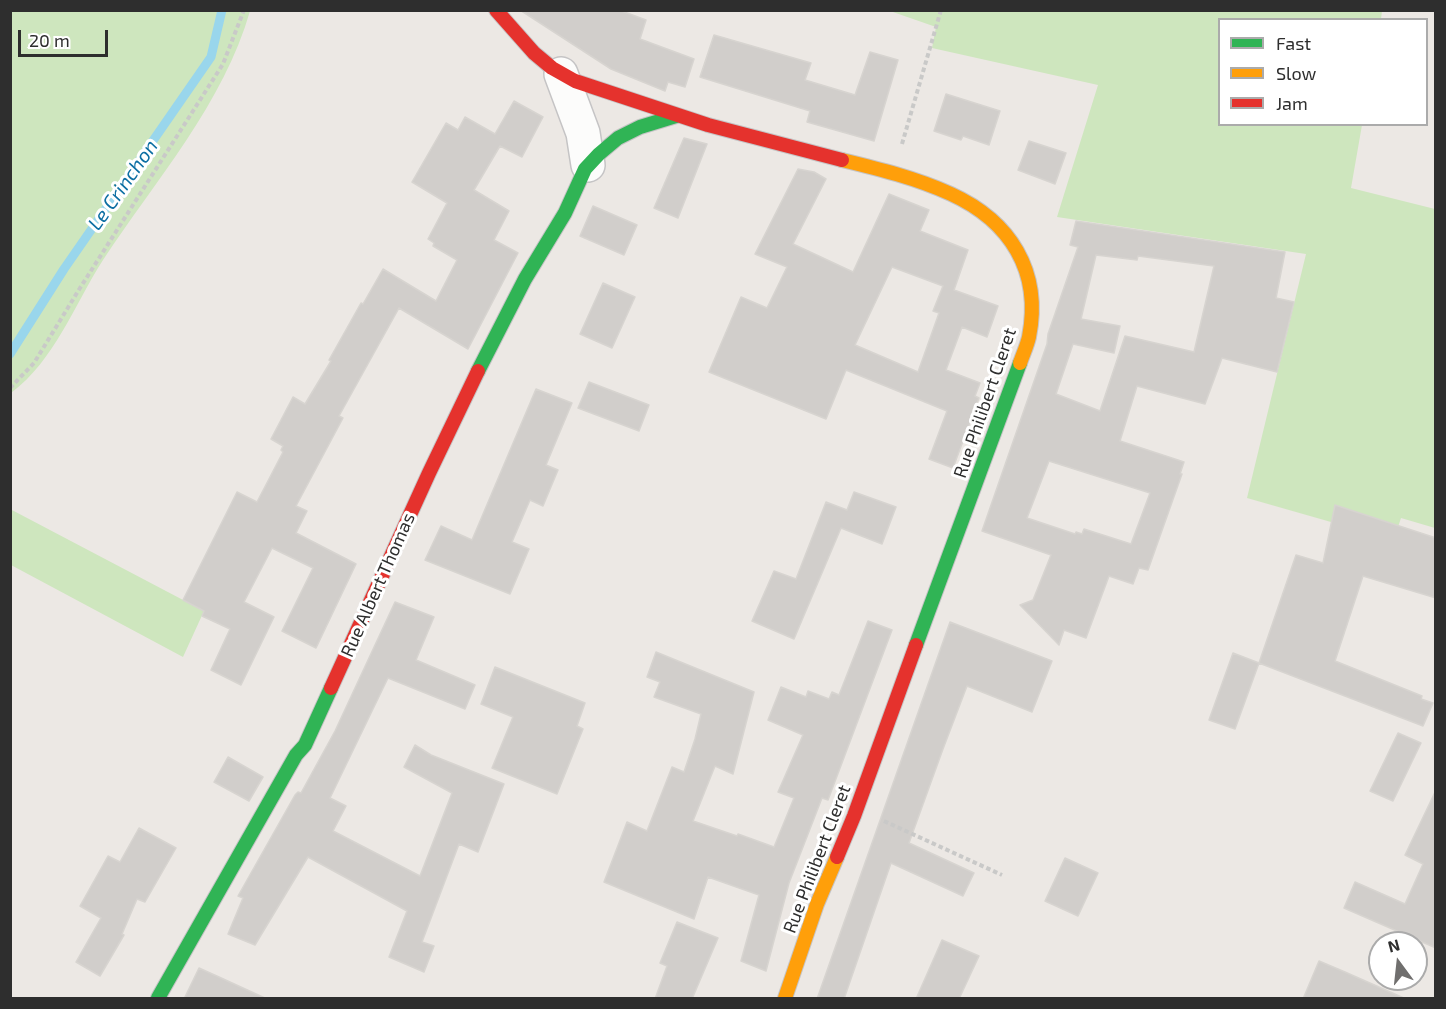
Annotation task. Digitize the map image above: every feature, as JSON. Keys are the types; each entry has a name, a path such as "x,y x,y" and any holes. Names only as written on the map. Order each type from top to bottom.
{"street":[{"name":"Rue Philibert Cleret","path":"496,10 506,24 536,53 561,74 585,85 676,116 897,174 943,190 981,210 1010,238 1029,278 1032,313 1029,338 856,808 817,904 785,999"},
{"path":"561,74 583,133 588,165"},
{"name":"Rue Albert Thomas","path":"158,999 208,907 229,876 296,755 305,745 447,433 538,253 566,211 588,165 611,142 632,130 654,121 676,116"}],"path":[{"path":"10,388 34,363 223,64 244,10"},
{"path":"897,174 899,153 941,10"},
{"path":"856,808 1002,875"}],"green space":[{"path":"10,11 250,11 238,45 206,109 103,260 52,348 40,365 11,393"},
{"path":"890,11 1382,11 1381,18 1218,18 1218,126 1362,126 1351,188 1435,209 1435,528 1401,518 1398,527 1331,522 1247,498 1306,254 1057,217 1098,85 932,48 936,27"},
{"path":"10,509 204,611 183,657 11,565"}],"building":[{"path":"520,10 619,10 646,20 640,39 694,59 685,87 668,82 665,91 611,69"},
{"path":"714,35 811,63 805,80 855,95 870,52 898,60 874,141 807,122 810,111 700,77"},
{"path":"946,94 1000,111 989,145 963,136 961,140 934,131"},
{"path":"514,101 543,117 522,157 500,146 474,190 509,211 494,240 518,253 468,349 399,308 339,416 343,418 296,506 307,511 296,533 356,564 316,648 282,631 313,568 272,548 244,602 274,617 241,685 211,670 230,629 202,616 204,611 183,600 237,492 257,502 283,452 281,450 283,446 271,439 293,397 305,404 331,361 329,360 361,303 363,304 383,269 436,301 457,260 433,246 434,243 428,239 447,203 412,182 446,123 458,130 465,117 495,134"},
{"path":"684,138 707,144 678,218 654,208"},
{"path":"1029,141 1066,153 1055,184 1018,170"},
{"path":"798,169 814,172 826,179 793,244 853,272 889,194 929,210 920,231 968,250 954,290 998,306 987,337 962,327 946,370 980,383 975,396 979,398 953,468 929,459 947,411 846,370 826,419 709,372 741,297 767,308 787,267 755,254","holes":["892,267 943,286 933,311 939,313 918,372 855,345"]},
{"path":"593,206 637,225 624,255 580,236"},
{"path":"1076,221 1285,252 1276,298 1294,302 1277,372 1222,358 1205,404 1137,386 1120,441 1184,462 1180,474 1182,474 1148,570 1139,568 1133,584 1109,576 1086,638 1064,630 1059,645 1020,605 1033,600 1051,555 982,531 1078,247 1070,245","holes":["1096,255 1137,260 1138,256 1214,266 1194,352 1125,336 1100,411 1056,394 1073,344 1114,353 1120,326 1081,319","1049,461 1150,493 1131,544 1084,529 1082,534 1076,532 1075,534 1027,518"]},
{"path":"603,283 635,297 612,348 580,334"},
{"path":"589,382 649,405 639,431 578,408"},
{"path":"536,389 572,403 546,465 558,470 543,506 530,500 512,542 529,549 510,594 425,560 441,526 472,540"},
{"path":"854,492 896,507 882,544 841,528 794,639 752,621 774,571 796,579 826,502 847,510"},
{"path":"1335,505 1436,538 1436,598 1363,576 1335,661 1422,696 1421,699 1433,703 1423,726 1259,663 1296,555 1323,563"},
{"path":"395,602 434,617 416,660 475,685 465,709 388,678 330,798 346,806 333,831 420,876 452,793 404,767 415,745 431,755 504,784 478,852 459,844 422,942 434,946 424,972 389,957 407,911 308,857 255,945 228,934 243,898 238,896 295,795 298,792 301,793 335,731"},
{"path":"868,621 892,630 828,800 822,798 789,883 766,971 741,961 759,895 708,877 694,919 604,882 627,822 647,831 672,767 684,772 701,714 654,697 660,682 647,677 656,652 754,692 733,774 715,766 693,821 774,847 794,798 778,792 803,735 768,720 781,687 806,697 808,691 829,699 832,692 839,695"},
{"path":"950,622 1052,661 1032,712 967,686 943,749 909,843 974,873 963,896 891,863 844,999 817,999"},
{"path":"1233,653 1259,663 1235,729 1209,720"},
{"path":"495,667 585,703 577,726 583,729 557,794 492,768 513,717 481,704"},
{"path":"1398,733 1421,743 1393,801 1370,791"},
{"path":"228,757 263,777 249,801 214,782"},
{"path":"1436,790 1436,948 1428,945 1428,931 1397,931 1344,908 1355,882 1405,904 1423,864 1405,855"},
{"path":"139,828 176,848 145,902 137,899 122,934 124,935 100,976 76,962 101,918 80,906 108,856 120,862"},
{"path":"1065,858 1098,873 1078,916 1045,901"},
{"path":"677,922 718,938 692,999 655,999 667,966 660,963"},
{"path":"942,940 979,956 959,999 916,999"},
{"path":"1319,961 1368,982 1368,991 1388,991 1406,999 1303,999"},
{"path":"199,968 219,977 267,999 184,999"}],"waterway":[{"name":"Le Crinchon","path":"10,354 64,269 211,57 222,10"}],"traffic: fast":[{"path":"478,371 525,279 565,213 585,169 618,138 640,127 676,116"},
{"path":"916,645 1020,363"},
{"path":"158,998 296,755 305,745 331,688"}],"traffic: slow":[{"path":"842,160 884,170 938,188 972,205 990,218 1005,234 1026,270 1031,291 1032,313 1029,337 1020,363"},
{"path":"785,998 817,904 837,857"}],"traffic: jam":[{"path":"496,10 534,53 552,68 575,81 708,125 842,160"},
{"path":"331,688 478,371"},
{"path":"837,857 916,645"}]}
